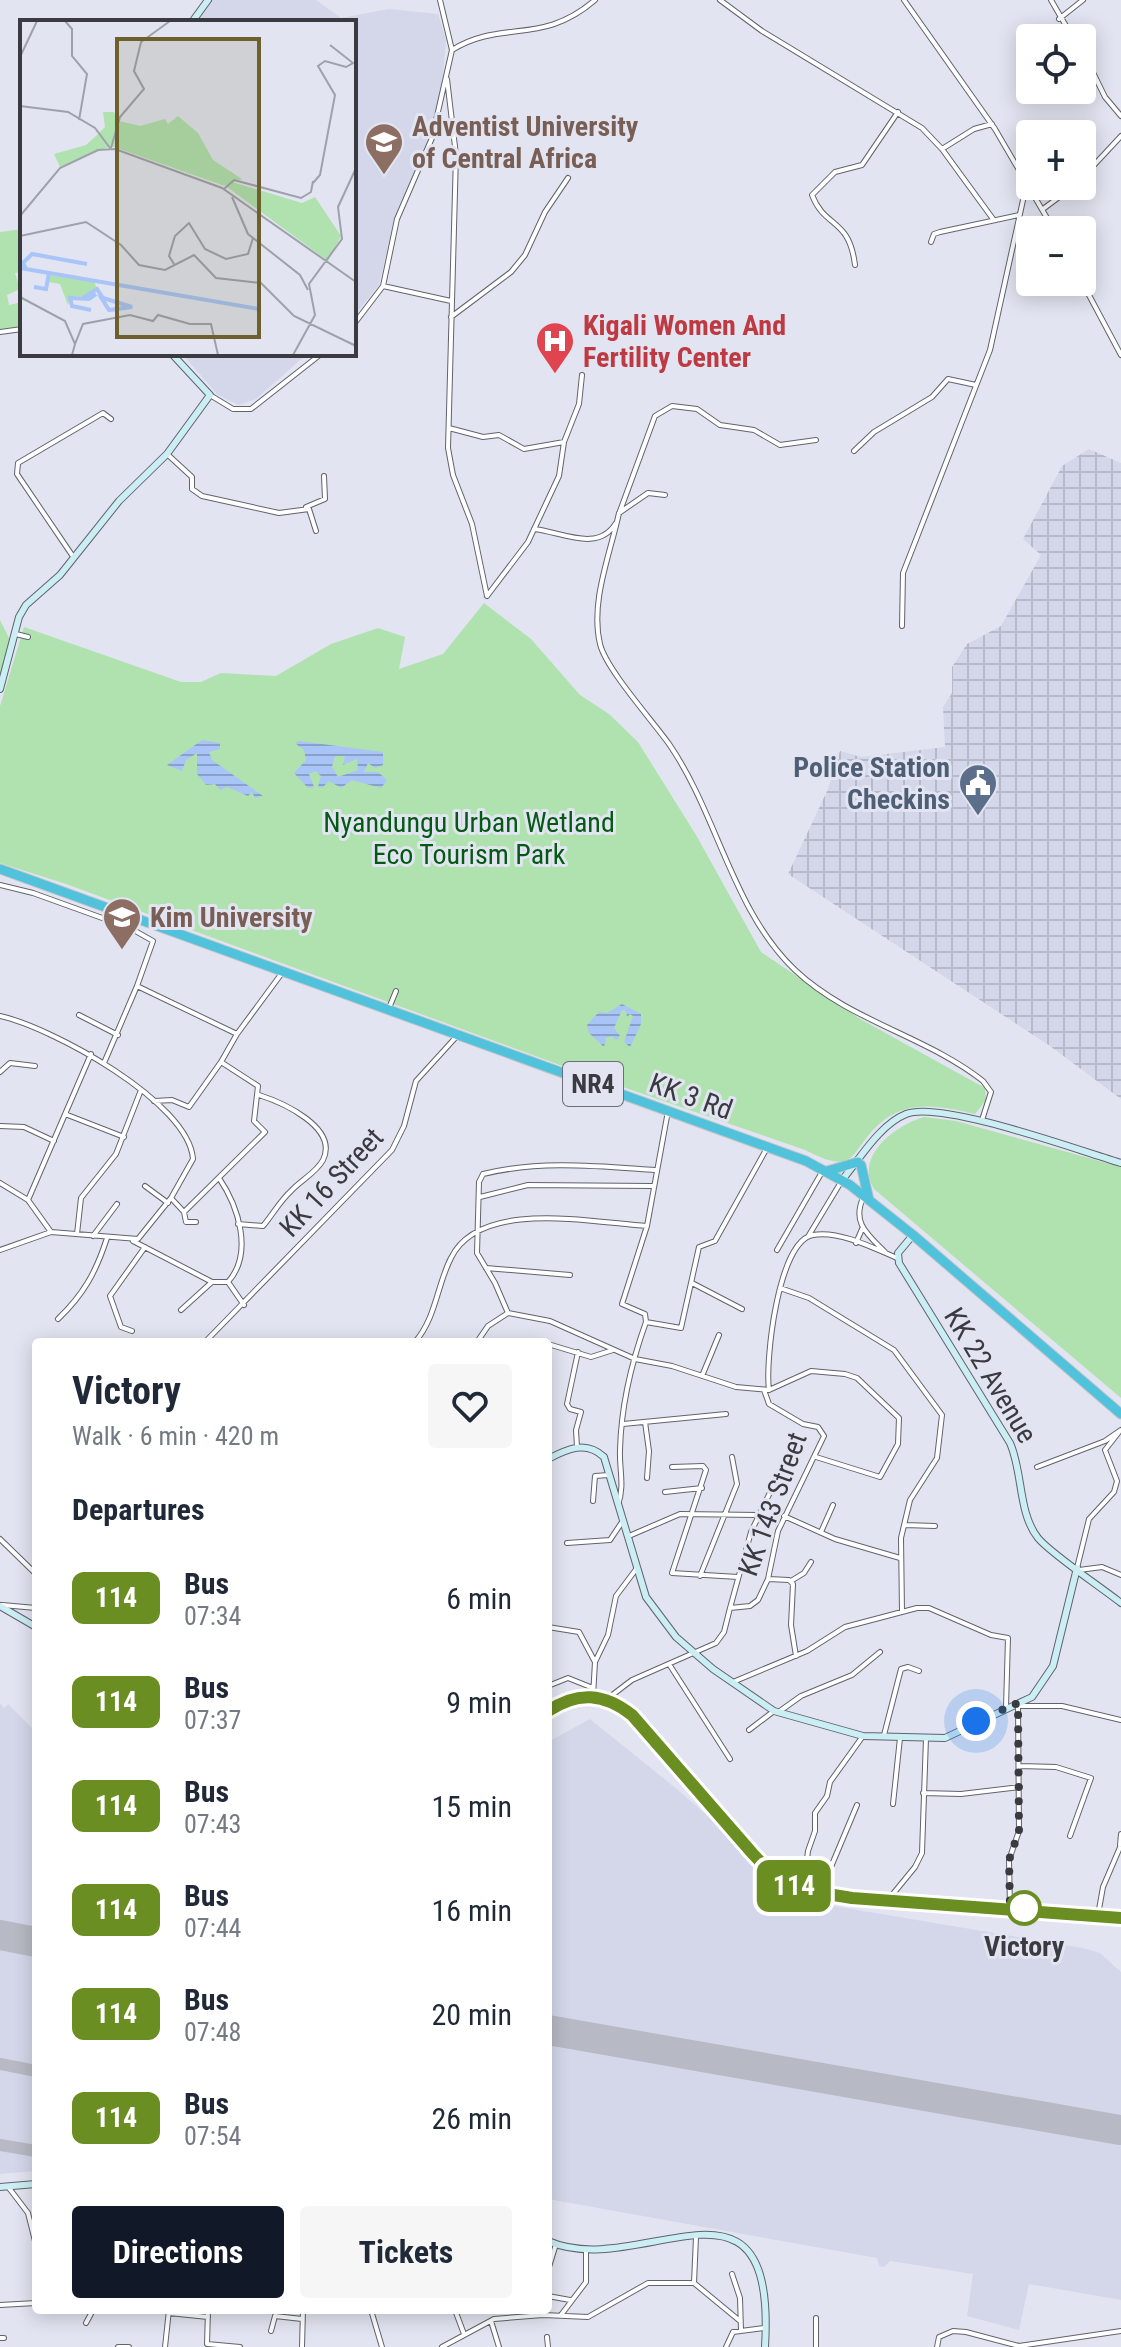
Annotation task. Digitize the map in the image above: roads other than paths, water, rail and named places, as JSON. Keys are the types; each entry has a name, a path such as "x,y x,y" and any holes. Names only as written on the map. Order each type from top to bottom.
{"highway":[{"name":"KK 3 Rd","path":"0,869 768,1146 824,1170 846,1183 913,1235 1121,1414"},
{"path":"824,1170 860,1164 866,1198"}],"street":[{"path":"193,20 208,0"},
{"path":"356,321 383,286 397,219 429,150 452,50 440,0"},
{"path":"452,50 480,37 554,26 595,0"},
{"path":"720,0 762,31 922,128 942,149 993,219"},
{"path":"904,0 992,124 1016,164"},
{"path":"1051,0 1063,24"},
{"path":"1059,19 1083,0"},
{"path":"447,79 456,155 450,462 472,524 487,596 519,556 562,468 564,442 579,404 582,375"},
{"path":"1096,79 1105,97 1121,116"},
{"path":"855,265 847,232 825,216 812,195 835,172 862,165 898,112"},
{"path":"942,149 974,129 992,124"},
{"path":"1096,163 1121,136"},
{"path":"451,317 511,272 525,255 545,212 568,178"},
{"path":"902,626 905,566 976,385 998,320 1023,200"},
{"path":"1038,200 1047,216"},
{"path":"1043,209 1055,200"},
{"path":"931,242 934,234 1019,215"},
{"path":"383,286 451,301"},
{"path":"1089,296 1121,355"},
{"path":"0,332 20,329"},
{"path":"174,356 210,395 233,409 251,409 318,356"},
{"path":"854,451 874,432 932,397 948,379 976,385"},
{"path":"0,689 26,605 74,558 119,501 167,454 210,395"},
{"path":"534,529 586,540 599,539 611,530 655,416 672,406 697,409 720,425 754,430 780,445 816,440"},
{"path":"74,558 17,474 18,463 103,413 111,419"},
{"path":"449,428 483,437 499,435 524,449 564,442"},
{"path":"167,454 192,477 192,489 202,496 279,513 328,499 324,476"},
{"path":"665,495 648,493 619,513 598,611 602,650 673,751 768,941 818,988 875,1023 983,1081 991,1092 981,1122"},
{"path":"316,503 311,511 316,531"},
{"path":"304,508 311,511"},
{"path":"16,634 28,637"},
{"path":"0,885 33,893 130,928 153,941 118,1035 104,1063"},
{"path":"118,912 130,928"},
{"path":"154,1101 172,1100 189,1107 283,971"},
{"path":"137,986 237,1034"},
{"path":"389,1009 396,991"},
{"path":"79,1015 118,1035"},
{"path":"0,1016 43,1030 104,1063 154,1101 192,1152 189,1171 146,1232 133,1241"},
{"name":"KK 16 Street","path":"209,1338 392,1150 404,1126 416,1081 458,1034"},
{"path":"28,1200 91,1054"},
{"path":"184,1212 265,1132 254,1121 259,1095 256,1083 221,1062"},
{"path":"0,1080 0,1072 10,1063 35,1066"},
{"path":"77,1235 81,1198 116,1154 141,1090"},
{"path":"238,1224 263,1226 288,1194 319,1165 325,1154 323,1141 305,1116 259,1095"},
{"path":"618,1506 623,1479 620,1450 623,1424 635,1359 646,1322 645,1314 622,1304 647,1226 668,1111"},
{"path":"816,1457 880,1477 898,1444 899,1418 857,1378 819,1370 766,1390 767,1359 782,1275 881,1133 907,1114 922,1111 981,1122 1121,1163"},
{"path":"65,1114 124,1137"},
{"path":"0,1126 24,1127 54,1141"},
{"path":"646,1322 680,1329 699,1247 715,1241 768,1146"},
{"path":"480,1338 488,1326 508,1313 477,1253 483,1174 522,1165 561,1163 655,1170"},
{"path":"777,1250 824,1170"},
{"path":"219,1177 234,1200 238,1224 239,1260 228,1282"},
{"path":"0,1183 28,1200 51,1232"},
{"path":"480,1197 528,1185 652,1186"},
{"path":"145,1186 184,1212 186,1222 196,1222"},
{"path":"866,1198 857,1211 862,1229 886,1253"},
{"path":"93,1236 117,1204"},
{"path":"417,1338 433,1310 441,1281 455,1250 478,1230 503,1222 548,1217 647,1226"},
{"path":"856,1243 862,1229"},
{"path":"0,1250 51,1232 133,1241 212,1282 228,1282"},
{"path":"809,1235 856,1243 897,1258 913,1235"},
{"path":"58,1319 82,1294 93,1277 107,1238"},
{"path":"132,1331 121,1327 110,1296 145,1247"},
{"name":"KK 22 Avenue","path":"897,1258 1010,1443 1021,1473 1027,1511 1038,1538 1121,1603"},
{"path":"486,1268 570,1275"},
{"path":"181,1310 212,1282"},
{"path":"228,1282 244,1305"},
{"path":"692,1283 742,1309"},
{"path":"780,1288 809,1298 894,1350 939,1408 943,1428 937,1458 910,1500 905,1525 900,1558 902,1612"},
{"name":"KK 143 Street","path":"508,1313 550,1321 635,1359 726,1385 766,1390 769,1404 803,1424 823,1430 816,1457 784,1516 768,1579 750,1606 730,1608 724,1632 716,1643 632,1680 607,1699"},
{"path":"702,1376 719,1335"},
{"path":"552,1345 591,1357 601,1351 618,1350"},
{"path":"577,1447 576,1430 581,1412 570,1409 567,1404 578,1352"},
{"path":"623,1424 726,1414"},
{"path":"645,1422 649,1451 647,1478"},
{"path":"1019,1704 1041,1688 1053,1666 1089,1519 1113,1493 1117,1481 1105,1450 1120,1431"},
{"path":"1037,1467 1120,1431"},
{"path":"552,1457 577,1447 598,1452 609,1475 637,1568 653,1609 691,1653 730,1683 776,1712 863,1736 900,1738 953,1736 1006,1707 1019,1704 1051,1704 1121,1720"},
{"path":"730,1608 758,1515 790,1451"},
{"path":"700,1576 737,1484 732,1457"},
{"path":"672,1467 706,1468 703,1487 671,1570 677,1575 738,1577"},
{"path":"593,1501 595,1476 609,1475"},
{"path":"665,1492 703,1487"},
{"path":"821,1532 833,1505"},
{"path":"628,1536 692,1513 758,1515"},
{"path":"784,1516 821,1532 900,1558"},
{"path":"567,1543 610,1540 623,1521"},
{"path":"905,1525 935,1526"},
{"path":"0,1539 32,1570"},
{"path":"768,1579 791,1581 804,1573 811,1562"},
{"path":"1078,1569 1102,1567 1121,1575"},
{"path":"594,1692 595,1662 608,1635 616,1596 637,1568"},
{"path":"791,1581 796,1656"},
{"path":"0,1606 32,1608"},
{"path":"0,1606 32,1625"},
{"path":"730,1683 796,1656 845,1627 929,1608 991,1635 1007,1637 1010,1651 1006,1707"},
{"path":"552,1628 579,1632 595,1662"},
{"path":"749,1730 801,1696 852,1675 880,1652"},
{"path":"669,1664 730,1759"},
{"path":"883,1737 901,1669 908,1667 919,1671"},
{"path":"552,1684 568,1678 632,1715 769,1871 803,1890 887,1900 1010,1907 1121,1918"},
{"path":"552,1709 570,1698 594,1692"},
{"path":"1010,1907 1009,1860 1019,1831 1019,1704"},
{"path":"803,1890 808,1851 815,1831 815,1813 827,1796 830,1782 863,1736"},
{"path":"893,1804 900,1738"},
{"path":"887,1900 915,1867 922,1853 926,1738"},
{"path":"1020,1766 1056,1767 1091,1778 1070,1836"},
{"path":"923,1793 961,1794 1020,1787"},
{"path":"820,1893 857,1805"},
{"path":"1098,1915 1103,1887 1120,1845 1121,1834"},
{"path":"4,2186 32,2184"},
{"path":"4,2186 28,2213 32,2229"},
{"path":"694,2283 697,2234"},
{"path":"552,2242 586,2250 697,2234 732,2240 752,2257 764,2284 765,2347"},
{"path":"552,2257 556,2244"},
{"path":"561,2315 586,2282 586,2250"},
{"path":"732,2274 740,2298 741,2330"},
{"path":"442,2347 493,2320 561,2315 588,2317 648,2283 694,2283 740,2321"},
{"path":"552,2297 570,2300"},
{"path":"0,2305 32,2303"},
{"path":"86,2323 91,2314"},
{"path":"165,2347 169,2314"},
{"path":"185,2314 208,2317 207,2344 240,2347"},
{"path":"302,2347 303,2314"},
{"path":"372,2314 382,2347"},
{"path":"456,2314 464,2334"},
{"path":"496,2314 493,2320 499,2347"},
{"path":"271,2331 275,2316 302,2319"},
{"path":"816,2318 816,2347"},
{"path":"726,2347 729,2337 741,2330 766,2328"},
{"path":"937,2347 939,2337 953,2331 1019,2346 1121,2331"},
{"path":"547,2337 548,2347"},
{"path":"118,2347 129,2347"}],"water":[{"path":"202,740 220,743 220,749 209,752 212,760 263,796 255,798 252,792 248,796 227,787 220,790 215,784 206,785 197,774 197,753 186,760 182,771 167,765"},
{"path":"295,743 383,752 383,765 375,768 368,763 364,772 378,772 387,780 381,788 352,780 341,788 329,781 322,788 318,787 321,776 315,771 309,774 314,787 308,788 294,773 306,760 304,750","holes":["335,756 345,756 343,765 357,759 358,770 338,777 332,767"]},
{"path":"622,1004 641,1014 641,1024 630,1047 624,1042 633,1016 630,1014 627,1017 626,1011 622,1010 614,1028 620,1036 616,1040 612,1036 606,1038 604,1047 589,1033 587,1025 599,1012 607,1013"}],"place":[{"name":"Adventist University of Central Africa","path":"384,176"},
{"name":"Kigali Women And Fertility Center","path":"555,375"},
{"name":"Police Station Checkins","path":"978,817"},
{"name":"Kim University","path":"122,951"},
{"name":"Victory","path":"1024,1908"}],"park label":[{"name":"Nyandungu Urban Wetland Eco Tourism Park","path":"469,838"}]}
